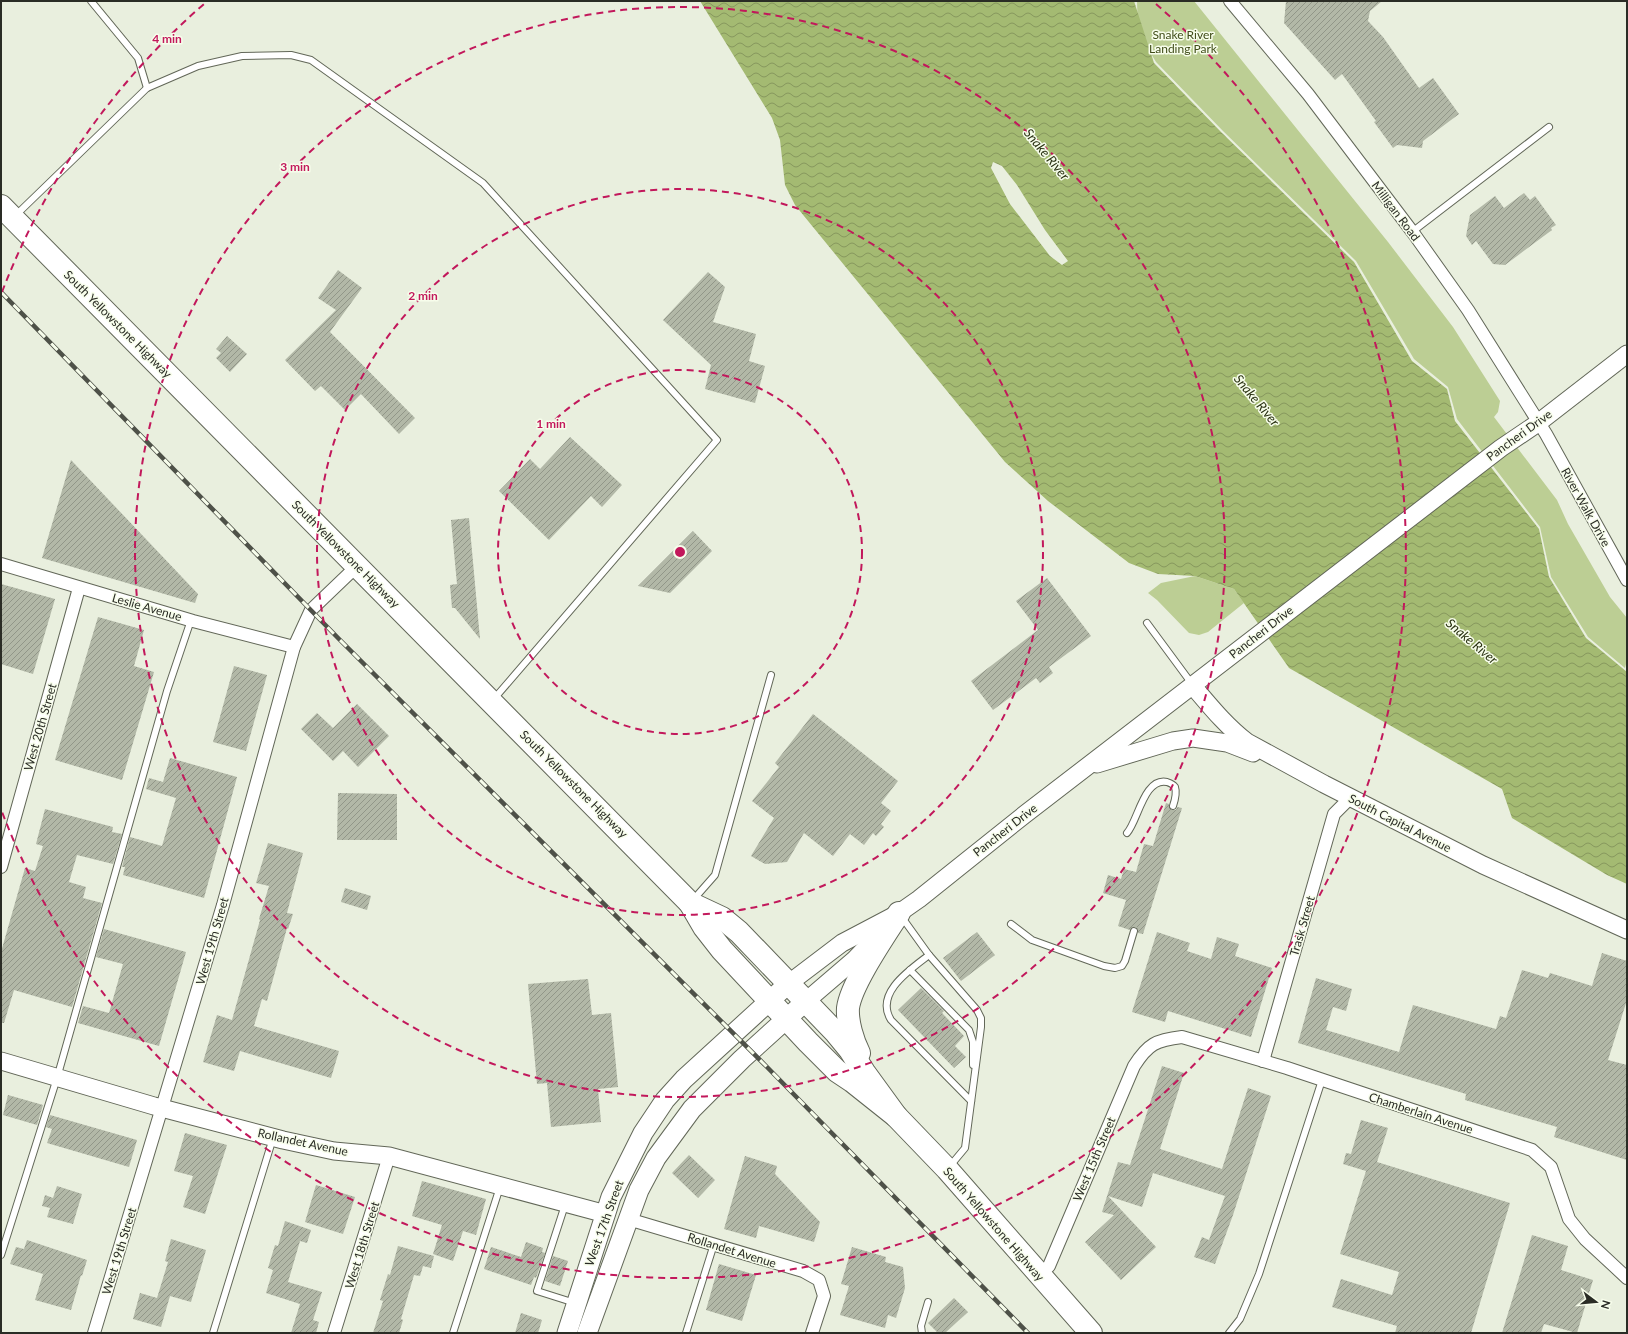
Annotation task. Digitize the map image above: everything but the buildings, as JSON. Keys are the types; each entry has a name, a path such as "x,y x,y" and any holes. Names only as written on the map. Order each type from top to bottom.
{"highway":[{"name":"South Yellowstone Highway","path":"7,212 690,902 704,927 722,950 769,1001 837,1071 896,1116 947,1169 1091,1333"},
{"name":"South Yellowstone Highway","path":"690,902 722,918 739,932 850,1050 896,1116"},
{"path":"896,1116 874,1083 857,1049 850,1028 848,1010 854,990 899,913"}],"main road":[{"name":"Pancheri Drive","path":"786,1019 854,960 899,913 1193,686 1250,640 1501,448 1542,428 1627,354"},
{"name":"South Capital Avenue","path":"1193,686 1216,714 1235,733 1247,742 1350,798 1483,865 1627,930"},
{"path":"1087,767 1173,741 1192,738 1206,739 1227,743 1324,784"},
{"name":"Pancheri Drive","path":"788,984 842,944 899,913"},
{"name":"West 17th Street","path":"567,1333 611,1198 646,1128 665,1100 684,1079 788,984"},
{"name":"West 17th Street","path":"586,1333 639,1190 656,1158 692,1109 742,1059 786,1019"},
{"name":"Rollandet Avenue","path":"1,1061 163,1108 273,1137 334,1151 389,1156 606,1214"},
{"path":"628,1219 624,1209 625,1196 643,1154 646,1128"},
{"path":"586,1333 585,1317 613,1226 612,1218 606,1214"}],"street":[{"name":"Milligan Road","path":"1233,2 1308,94 1412,232 1468,310 1542,428"},
{"name":"River Walk Drive","path":"1542,428 1602,538 1627,580"},
{"name":"Leslie Avenue","path":"1,564 191,620 294,647"},
{"name":"West 19th Street","path":"94,1333 223,905 294,647 311,610 357,566"},
{"name":"West 20th Street","path":"1,866 80,588"},
{"name":"Trask Street","path":"1263,1061 1334,814 1350,798"},
{"name":"Chamberlain Avenue","path":"1152,1044 1166,1039 1182,1037 1322,1080 1532,1150 1551,1167 1569,1219 1585,1238 1627,1278"},
{"name":"West 15th Street","path":"1039,1275 1049,1266 1134,1066 1143,1051 1152,1044"},
{"name":"West 18th Street","path":"334,1333 389,1156"},
{"name":"Rollandet Avenue","path":"628,1219 803,1271 819,1280 824,1296 812,1333"}],"lane":[{"path":"90,1 138,58 147,88"},
{"path":"7,212 147,88 198,66 242,56 291,55 310,60 483,183 717,440 491,701"},
{"path":"1412,232 1549,127"},
{"path":"1,1255 57,1078 168,691 191,620"},
{"path":"1148,623 1193,686"},
{"path":"690,902 715,875 771,675"},
{"path":"1127,833 1132,827 1147,791 1157,783 1164,781 1170,783 1174,787 1176,796 1174,806"},
{"path":"899,913 929,954 977,1010 981,1018 964,1148 947,1169"},
{"path":"1011,924 1032,940 1104,966 1115,968 1122,966 1125,961 1134,931"},
{"path":"929,954 892,988 887,1006 887,1014 891,1020 971,1102"},
{"path":"910,970 969,1030 973,1042 974,1077"},
{"path":"1229,1333 1240,1319 1259,1274 1322,1080"},
{"path":"213,1333 273,1137"},
{"path":"453,1333 500,1186"},
{"path":"566,1203 537,1291 577,1303"},
{"path":"686,1333 714,1244"},
{"path":"922,1333 921,1326 928,1302"}],"green space":[{"name":"Snake River Landing Park","path":"1137,1 1194,1 1388,242 1453,327 1500,401 1498,412 1494,417 1557,500 1568,524 1610,597 1627,618 1627,660 1625,668 1588,637 1551,577 1540,527 1457,419 1448,387 1414,359 1356,261 1223,131 1156,62 1138,32"},
{"path":"1195,576 1234,589 1244,603 1208,632 1199,635 1189,633 1157,600 1148,593 1161,583"}],"water":[{"name":"Snake River","path":"700,1 1134,1 1154,63 1221,132 1354,262 1412,361 1447,389 1455,421 1539,529 1549,577 1586,638 1627,672 1627,884 1607,875 1512,818 1502,789 1289,668 1234,589 1195,576 1158,574 1129,563 1048,501 1005,462 795,205 785,185 780,140 772,118","holes":["993,162 1002,166 1017,185 1045,230 1068,261 1062,265 1050,256 1010,204 991,168"]}],"railway":[{"path":"1,292 339,639 766,1066 1028,1333"}]}
